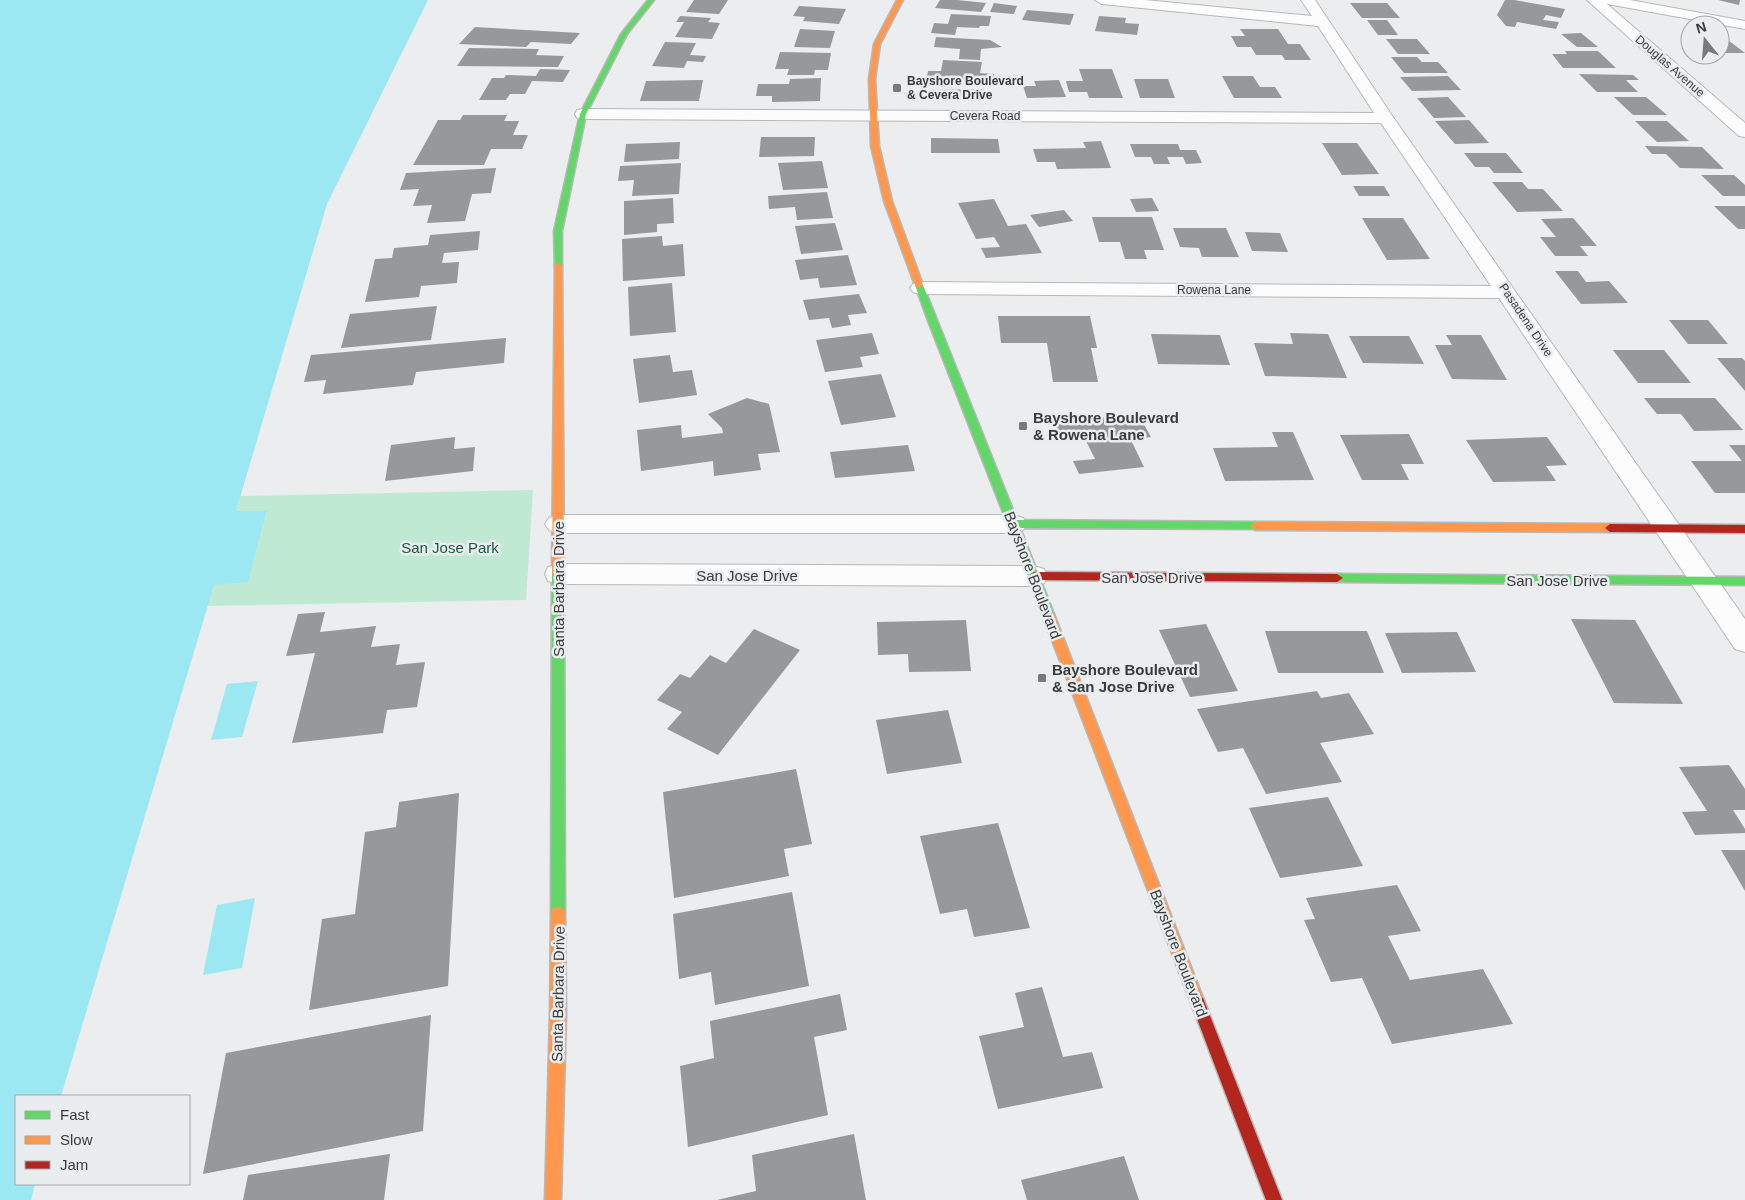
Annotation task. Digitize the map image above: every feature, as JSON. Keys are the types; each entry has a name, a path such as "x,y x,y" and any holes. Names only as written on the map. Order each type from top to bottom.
{"street":[{"name":"Santa Barbara Drive","path":"553,1200 558,1014 558,231 583,114 624,34 651,0"},
{"name":"Bayshore Boulevard","path":"900,0 877,44 872,79 875,146 880,174 960,395 1014,524 1274,1200"},
{"path":"1102,0 1324,22"},
{"name":"Pasadena Drive","path":"1308,0 1386,118 1745,641"},
{"name":"Douglas Avenue","path":"1594,0 1745,132"},
{"path":"1607,0 1745,25"},
{"name":"Cevera Road","path":"583,114 1386,118"},
{"name":"Rowena Lane","path":"920,288 1507,292"},
{"path":"558,524 1014,524 1745,529"},
{"name":"San Jose Drive","path":"558,574 1745,581"}],"green space":[{"name":"San Jose Park","path":"533,490 526,600 207,606 214,584 248,581 267,512 236,511 240,496"}],"water":[{"path":"0,0 428,0 327,204 236,511 267,511 248,582 214,585 61,1095 15,1095 15,1185 35,1185 31,1200 0,1200"},
{"path":"258,681 242,737 211,740 227,684"},
{"path":"255,898 242,968 203,975 217,905"}],"building":[{"path":"694,0 728,0 719,14 686,12"},
{"path":"940,0 986,3 981,12 935,8"},
{"path":"1505,0 1565,9 1561,18 1546,15 1543,20 1559,22 1556,29 1517,22 1515,27 1506,26 1497,15"},
{"path":"1718,0 1740,0 1739,5"},
{"path":"994,3 1017,6 1014,14 990,12"},
{"path":"1350,3 1387,3 1400,18 1362,18"},
{"path":"799,6 846,9 839,24 803,21 805,17 793,16"},
{"path":"1027,10 1074,14 1070,25 1022,20"},
{"path":"951,14 991,16 989,26 980,26 979,28 957,27 955,35 931,33 934,23 948,24"},
{"path":"680,16 711,18 708,22 720,23 712,39 675,37 684,22 676,22"},
{"path":"1099,16 1126,18 1125,23 1139,24 1137,35 1095,31"},
{"path":"1367,20 1387,20 1398,35 1378,35"},
{"path":"475,27 580,33 571,44 531,42 526,47 459,44"},
{"path":"800,29 835,31 830,48 794,47"},
{"path":"1240,29 1278,29 1288,44 1300,44 1311,60 1285,60 1282,55 1256,55 1251,47 1237,47 1231,36 1245,36"},
{"path":"1581,33 1598,47 1577,47 1561,34"},
{"path":"936,37 990,40 1002,47 981,49 980,60 959,59 960,49 934,47"},
{"path":"1386,39 1417,39 1430,54 1398,54"},
{"path":"665,42 696,43 690,55 706,56 703,62 687,61 684,68 652,66"},
{"path":"1730,42 1745,53 1730,53"},
{"path":"469,48 539,49 536,55 564,56 558,67 457,66"},
{"path":"1565,51 1598,51 1616,68 1563,68 1552,54 1567,54"},
{"path":"780,52 831,53 828,70 815,70 814,75 787,75 789,69 775,69"},
{"path":"1391,57 1417,57 1422,62 1438,62 1448,73 1404,73"},
{"path":"943,60 982,62 980,73 994,74 993,85 926,82 928,71 941,71"},
{"path":"540,69 570,70 563,82 532,81 525,94 510,94 506,100 479,100 492,78 504,78 506,75 536,76"},
{"path":"1079,69 1112,69 1123,98 1089,98 1087,92 1069,92 1066,81 1083,81"},
{"path":"1579,74 1633,75 1639,80 1626,80 1638,92 1597,92"},
{"path":"1222,76 1253,76 1260,87 1275,87 1282,98 1234,98"},
{"path":"1448,76 1461,90 1412,91 1400,77"},
{"path":"821,78 820,101 772,102 772,96 756,96 758,84 789,84 790,79"},
{"path":"1134,79 1168,79 1175,98 1140,98"},
{"path":"703,80 699,101 640,101 646,81"},
{"path":"1059,80 1066,97 1027,98 1023,86 1036,86 1034,81"},
{"path":"982,89 984,100 929,100 928,90"},
{"path":"1448,97 1466,117 1434,118 1417,98"},
{"path":"1614,97 1646,97 1667,115 1633,115"},
{"path":"463,115 507,115 504,121 519,121 513,135 528,135 522,149 491,149 484,165 413,165 438,120 460,120"},
{"path":"1469,120 1489,143 1455,144 1435,121"},
{"path":"1635,121 1667,121 1689,141 1657,142"},
{"path":"761,137 815,137 814,156 759,157"},
{"path":"931,138 998,139 1000,153 931,153"},
{"path":"1101,141 1111,168 1057,169 1055,162 1037,162 1033,149 1086,148 1083,142"},
{"path":"680,142 679,159 624,162 626,144"},
{"path":"1322,143 1357,143 1379,174 1342,175"},
{"path":"1130,144 1178,144 1180,150 1196,150 1202,163 1186,164 1183,157 1167,157 1170,164 1154,164 1151,157 1135,157"},
{"path":"1645,146 1702,147 1724,169 1680,168 1666,154 1652,154"},
{"path":"1464,153 1506,153 1523,173 1494,173 1489,167 1475,167"},
{"path":"822,161 828,188 783,190 778,163"},
{"path":"681,163 679,194 632,196 634,180 618,181 620,166"},
{"path":"496,168 491,193 472,194 465,221 427,223 432,205 413,206 419,189 400,190 406,173"},
{"path":"1701,175 1734,175 1745,185 1745,196 1723,196"},
{"path":"1492,182 1522,182 1528,189 1543,189 1563,211 1517,212"},
{"path":"1353,186 1384,186 1390,196 1359,196"},
{"path":"827,192 833,218 797,220 795,207 769,209 768,196"},
{"path":"673,198 674,223 657,224 657,232 624,235 624,201"},
{"path":"1152,198 1159,211 1136,212 1130,199"},
{"path":"994,199 1008,226 1026,224 1042,253 986,258 981,248 1000,247 994,237 976,239 958,203"},
{"path":"1714,206 1745,206 1745,229 1738,229"},
{"path":"1064,210 1073,221 1039,227 1030,215"},
{"path":"1092,217 1152,217 1164,250 1144,250 1147,259 1125,259 1120,242 1099,242"},
{"path":"1362,218 1403,218 1430,259 1387,260"},
{"path":"1573,218 1597,246 1580,246 1588,256 1555,256 1540,237 1556,237 1541,219"},
{"path":"835,223 843,250 801,254 795,226"},
{"path":"1173,228 1226,228 1239,257 1202,257 1199,248 1180,247"},
{"path":"480,231 478,250 444,253 442,263 459,262 457,283 421,286 419,297 365,302 375,259 392,258 394,248 428,245 430,235"},
{"path":"1245,232 1280,233 1288,252 1252,251"},
{"path":"662,236 663,246 683,244 685,276 623,281 622,239"},
{"path":"848,255 857,285 820,288 818,278 800,280 795,260"},
{"path":"1555,271 1578,271 1586,282 1609,281 1628,303 1581,304"},
{"path":"672,283 676,332 630,336 628,287"},
{"path":"859,294 867,313 848,315 851,325 832,328 829,318 809,320 803,300"},
{"path":"437,306 431,340 341,348 350,314"},
{"path":"998,316 1090,316 1097,348 1091,348 1098,382 1053,382 1047,343 1001,343"},
{"path":"1669,320 1708,320 1728,344 1688,344"},
{"path":"872,333 879,354 860,357 863,367 825,372 816,340"},
{"path":"1290,333 1328,334 1347,378 1265,376 1254,343 1293,344"},
{"path":"1151,334 1220,335 1230,365 1158,364"},
{"path":"1446,335 1481,335 1507,380 1452,379 1435,345 1452,345"},
{"path":"1349,336 1409,336 1424,364 1363,363"},
{"path":"506,338 504,363 416,372 413,385 323,394 326,380 304,382 311,355"},
{"path":"1613,350 1664,350 1691,383 1638,383"},
{"path":"670,355 673,372 692,370 697,395 639,403 633,359"},
{"path":"1717,358 1742,358 1745,361 1745,391"},
{"path":"881,374 896,417 841,425 828,381"},
{"path":"747,398 769,404 780,452 758,454 761,470 714,476 713,461 641,471 637,430 681,425 682,438 723,433 722,428 708,414"},
{"path":"1644,398 1715,398 1743,430 1694,431 1681,414 1657,414"},
{"path":"1138,414 1151,437 1131,440 1144,467 1079,474 1073,461 1095,459 1085,439 1058,442 1050,423"},
{"path":"1272,432 1293,432 1314,480 1225,481 1213,448 1278,447"},
{"path":"1409,434 1424,464 1401,464 1409,480 1362,480 1340,435"},
{"path":"455,437 454,449 475,447 473,471 385,481 391,445"},
{"path":"1547,437 1567,465 1546,466 1556,481 1493,482 1466,440"},
{"path":"908,445 915,471 835,478 830,452"},
{"path":"1729,445 1745,445 1745,493 1715,493 1691,461 1742,461"},
{"path":"325,612 320,632 376,626 371,647 400,644 396,665 425,662 417,707 387,710 383,733 292,743 315,653 286,656 298,614"},
{"path":"1571,619 1635,620 1683,704 1614,703"},
{"path":"966,620 971,671 909,672 908,654 878,655 877,622"},
{"path":"1206,624 1238,691 1190,697 1159,630"},
{"path":"754,629 800,650 718,755 667,729 682,712 657,700 680,674 690,678 710,655 726,663"},
{"path":"1265,631 1367,631 1384,673 1278,673"},
{"path":"1457,632 1476,672 1402,673 1385,633"},
{"path":"1317,691 1321,698 1349,693 1374,734 1320,743 1342,782 1266,794 1243,748 1218,752 1197,709"},
{"path":"948,710 962,763 887,774 876,720"},
{"path":"1729,765 1745,789 1745,810 1733,810 1745,829 1745,833 1695,835 1682,812 1707,811 1679,767"},
{"path":"796,769 812,844 784,849 789,876 674,898 663,792"},
{"path":"459,793 448,986 309,1010 322,919 355,914 365,832 396,827 399,802"},
{"path":"1328,797 1363,866 1280,878 1249,808"},
{"path":"998,823 1030,928 974,937 967,909 940,914 920,836"},
{"path":"1721,850 1745,850 1745,891"},
{"path":"1397,885 1421,931 1388,936 1410,980 1483,969 1513,1024 1392,1044 1362,978 1331,982 1304,920 1315,919 1306,898"},
{"path":"792,892 809,986 715,1005 711,972 679,979 673,914"},
{"path":"1042,987 1063,1057 1092,1052 1103,1088 998,1109 979,1036 1024,1027 1015,993"},
{"path":"840,994 847,1030 814,1037 828,1115 688,1147 680,1066 714,1058 710,1021"},
{"path":"431,1015 423,1131 203,1174 226,1053"},
{"path":"854,1134 866,1200 717,1200 756,1191 752,1155"},
{"path":"390,1154 384,1200 243,1200 248,1175"},
{"path":"1124,1156 1139,1200 1027,1200 1021,1180"}],"traffic: fast":[{"path":"558,265 558,231 583,114 624,34 651,0"},
{"path":"919,285 1048,614"},
{"path":"1014,524 1255,526"},
{"path":"558,574 558,913"},
{"path":"1337,578 1745,581"}],"traffic: slow":[{"path":"900,0 877,44 872,79 875,146 888,201 919,285"},
{"path":"558,265 558,574"},
{"path":"1255,526 1610,528"},
{"path":"1048,614 1198,1003"},
{"path":"553,1200 558,1014 558,913"}],"traffic: jam":[{"path":"1610,528 1745,529"},
{"path":"1034,576 1337,578"},
{"path":"1198,1003 1274,1200"}],"place":[{"name":"Bayshore Boulevard & Cevera Drive","path":"897,88"},
{"name":"Bayshore Boulevard & Rowena Lane","path":"1023,426"},
{"name":"Bayshore Boulevard & San Jose Drive","path":"1042,678"}]}
